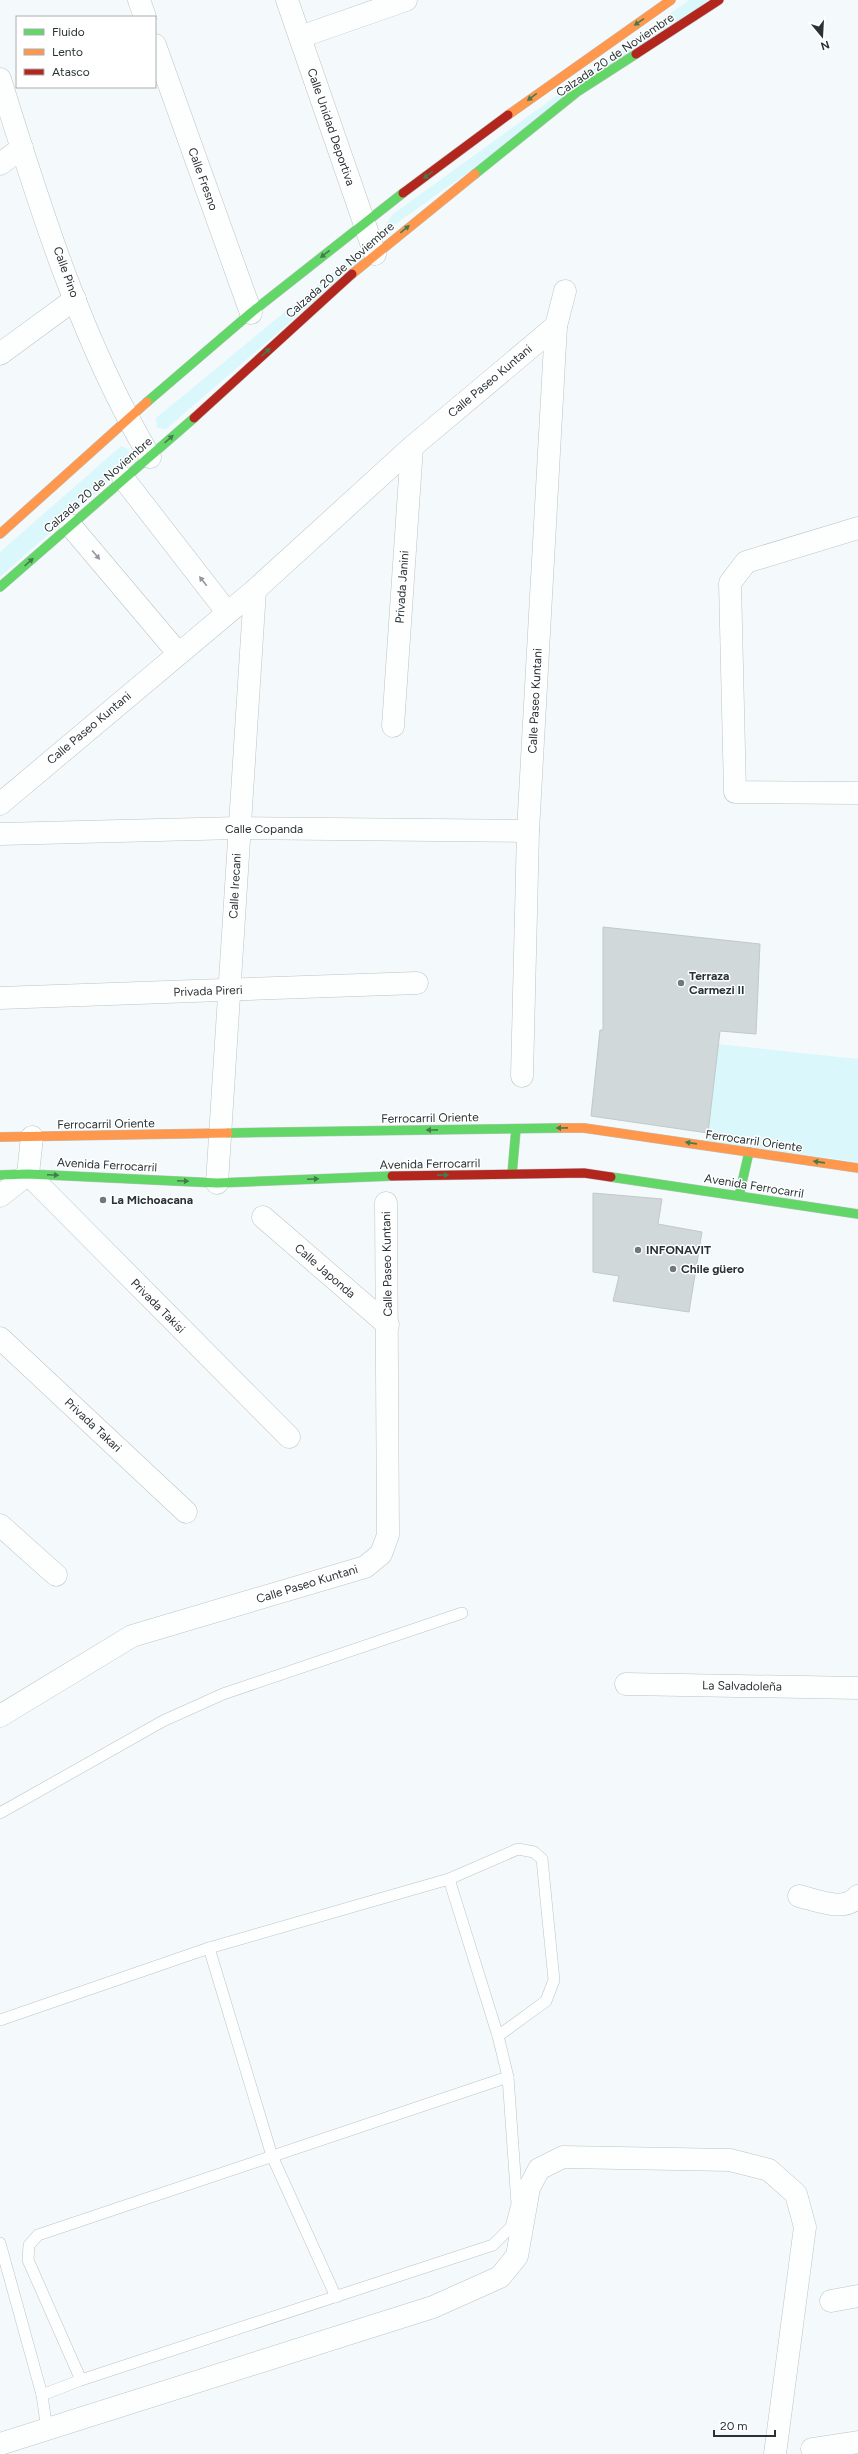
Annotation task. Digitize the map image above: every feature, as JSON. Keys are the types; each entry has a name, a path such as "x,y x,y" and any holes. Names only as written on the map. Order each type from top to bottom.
{"main road":[{"name":"Calzada 20 de Noviembre","path":"0,534 251,313 364,223 566,71 671,0"},
{"name":"Calzada 20 de Noviembre","path":"0,587 123,478 150,457 375,254 577,92 719,0"},
{"name":"Ferrocarril Oriente","path":"0,1137 584,1128 858,1168"},
{"path":"512,1174 516,1129"},
{"path":"739,1196 749,1152"},
{"name":"Avenida Ferrocarril","path":"0,1175 28,1174 217,1182 584,1173 858,1214"}],"street":[{"path":"139,0 145,16"},
{"name":"Calle Unidad Deportiva","path":"287,0 375,254"},
{"path":"300,37 406,0"},
{"name":"Calle Fresno","path":"156,48 251,313"},
{"name":"Calle Pino","path":"0,79 22,148 75,299 128,420 150,457"},
{"path":"0,164 22,148"},
{"name":"Calle Paseo Kuntani","path":"522,1076 528,831 556,326 564,291"},
{"path":"0,354 75,299"},
{"name":"Calle Paseo Kuntani","path":"0,804 254,590 412,447 556,326"},
{"name":"Privada Janini","path":"393,726 412,447"},
{"path":"123,478 227,612"},
{"path":"70,525 178,653"},
{"path":"858,528 746,562 730,583 736,792 858,793"},
{"name":"Calle Irecani","path":"217,1182 254,590"},
{"name":"Calle Copanda","path":"0,834 238,828 528,831"},
{"name":"Privada Pireri","path":"0,998 417,983"},
{"path":"0,1196 28,1174 32,1137"},
{"name":"Privada Takisi","path":"28,1174 289,1437"},
{"name":"Calle Paseo Kuntani","path":"0,1716 132,1636 365,1566 381,1554 388,1536 388,1325 386,1203"},
{"name":"Calle Japonda","path":"263,1218 388,1325"},
{"name":"Privada Takari","path":"0,1338 186,1512"},
{"path":"0,1524 56,1576"},
{"name":"La Salvadoleña","path":"626,1684 858,1688"},
{"path":"799,1896 838,1906 855,1900 858,1896"},
{"path":"0,2444 432,2307 500,2277 517,2256 528,2188 540,2169 563,2157 730,2160 769,2170 796,2194 805,2227 775,2454"},
{"path":"831,2301 858,2296"},
{"path":"812,2449 856,2446"}],"lane":[{"path":"0,1812 163,1721 223,1694 462,1613"},
{"path":"0,2020 209,1948 449,1878 518,1850 534,1852 542,1859 554,1980 546,2001 498,2036"},
{"path":"42,2395 81,2380 493,2245 511,2227 518,2204 508,2077 498,2036 449,1878"},
{"path":"209,1948 272,2156 336,2297"},
{"path":"81,2380 28,2260 29,2245 38,2235 508,2077"},
{"path":"0,2243 42,2395 47,2430"}],"shaded area":[{"path":"689,0 709,0 376,238 393,214"},
{"path":"360,250 367,256 166,429 157,428 156,418"},
{"path":"121,446 128,449 133,460 0,577 0,552"},
{"path":"718,1044 858,1059 858,1162 707,1141"}],"building":[{"path":"603,927 760,944 756,1034 720,1031 708,1133 591,1116 600,1030 603,1030"},
{"path":"593,1193 662,1199 658,1224 702,1232 689,1312 613,1301 619,1276 593,1272"}],"traffic: fast":[{"path":"475,174 577,92 636,54"},
{"path":"147,402 252,312 403,193"},
{"path":"0,587 194,418"},
{"path":"228,1133 561,1128"},
{"path":"512,1174 516,1129"},
{"path":"739,1196 749,1152"},
{"path":"0,1175 28,1174 217,1183 392,1176"},
{"path":"611,1177 858,1214"}],"traffic: slow":[{"path":"508,115 671,0"},
{"path":"352,274 475,174"},
{"path":"0,534 147,402"},
{"path":"561,1128 584,1128 858,1168"},
{"path":"0,1137 228,1133"}],"traffic: jam":[{"path":"636,54 719,0"},
{"path":"403,193 508,115"},
{"path":"194,418 352,274"},
{"path":"392,1176 584,1173 611,1177"}],"place":[{"name":"Terraza Carmezi II","path":"681,983"},
{"name":"La Michoacana","path":"103,1200"},
{"name":"INFONAVIT","path":"638,1250"},
{"name":"Chile güero","path":"673,1269"}]}
